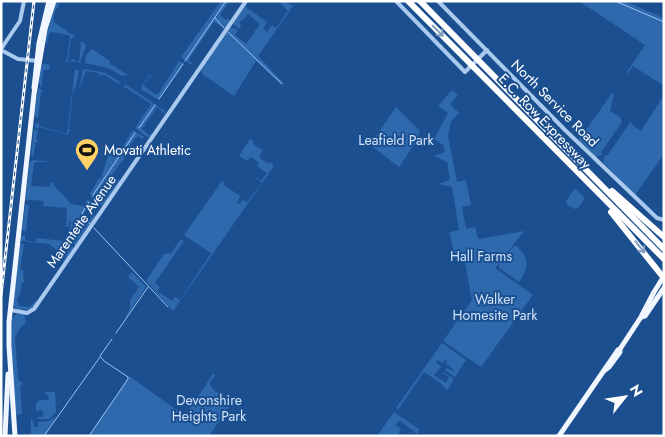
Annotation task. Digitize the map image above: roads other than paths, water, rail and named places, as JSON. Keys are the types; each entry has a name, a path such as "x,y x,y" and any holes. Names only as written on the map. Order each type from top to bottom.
{"highway":[{"name":"E.C. Row Expressway","path":"408,1 664,259"},
{"name":"E.C. Row Expressway","path":"420,1 664,249"},
{"path":"580,162 663,236"},
{"path":"581,176 664,277"}],"main road":[{"path":"5,436 11,310 42,23 49,1"},
{"path":"38,61 54,1"},
{"path":"559,436 605,370 610,367 620,352 620,349 642,317 654,292 664,277"},
{"path":"642,317 645,316 664,288"},
{"path":"9,346 15,436"}],"street":[{"path":"24,1 22,18 1,49 16,58 38,61"},
{"name":"Marentette Avenue","path":"11,310 27,312 34,309 246,1"},
{"path":"396,1 465,72 487,50"},
{"name":"North Service Road","path":"438,1 657,218 664,220"}],"waterway":[{"path":"185,61 226,1"},
{"path":"615,1 664,22"},
{"path":"215,18 224,28"},
{"path":"228,32 282,84"},
{"path":"159,99 183,64"},
{"path":"139,128 155,105"},
{"path":"93,195 135,133"},
{"path":"89,202 82,213 90,224"},
{"path":"94,228 168,307"},
{"path":"116,333 148,287"},
{"path":"89,436 128,379 128,377 104,361 100,356 112,339"},
{"path":"44,436 100,357"}],"railway":[{"path":"1,295 34,1"}],"place":[{"name":"Movati Athletic","path":"87,171"}],"park label":[{"name":"Leafield Park","path":"396,140"},
{"name":"Hall Farms","path":"481,256"},
{"name":"Walker Homesite Park","path":"495,308"},
{"name":"Devonshire Heights Park","path":"209,408"}]}
